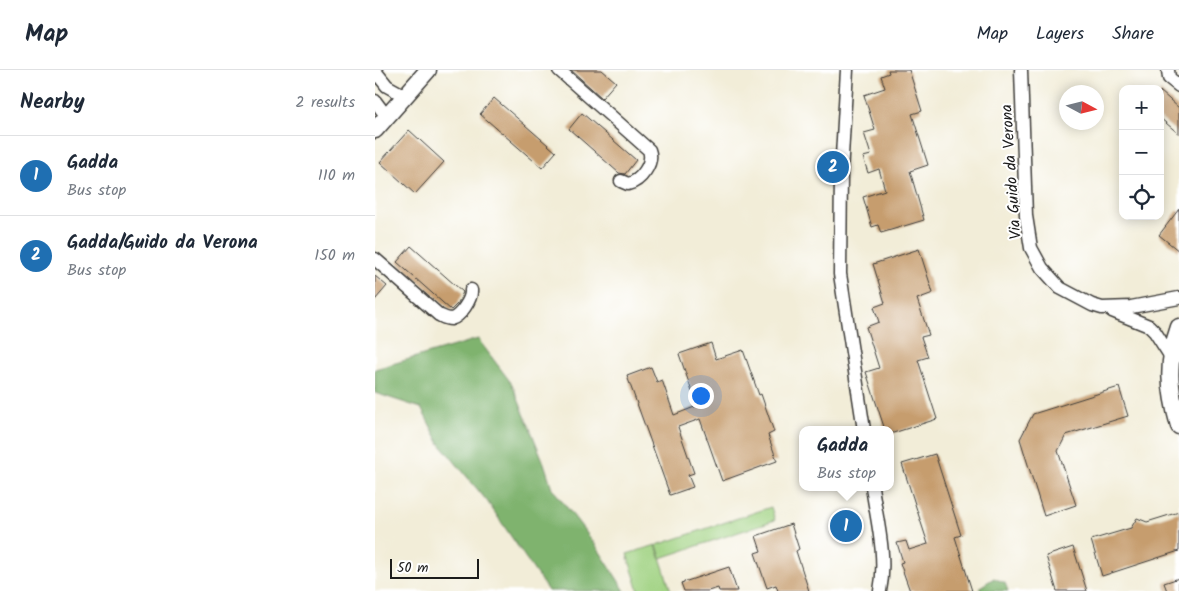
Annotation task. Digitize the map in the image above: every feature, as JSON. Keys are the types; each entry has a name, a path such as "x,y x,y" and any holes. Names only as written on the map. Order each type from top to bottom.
{"street":[{"path":"375,130 428,70"},
{"path":"559,70 649,150 650,163 635,181 628,184 621,181"},
{"path":"847,70 841,173 840,274 862,426"},
{"name":"Via Guido da Verona","path":"1021,70 1026,216 1031,248 1042,268 1060,288 1092,305 1102,308 1131,307 1179,298"},
{"path":"375,71 387,86 405,96"},
{"path":"375,101 387,117"},
{"path":"375,259 439,315 445,318 452,319 457,316 470,299 471,290"},
{"path":"1102,308 1149,326 1171,357"},
{"path":"1179,327 1171,357 1169,378 1179,426"},
{"path":"874,491 882,551 880,591"}],"green space":[{"path":"478,339 512,384 544,463 552,488 595,544 625,591 548,591 487,501 440,444 421,408 375,393 375,369"},
{"path":"771,507 775,520 661,558 657,545"},
{"path":"656,545 671,591 639,591 627,554"},
{"path":"994,578 1005,583 1008,591 980,591 980,587"}],"building":[{"path":"571,70 602,70 616,82 602,98"},
{"path":"888,70 909,70 922,111 912,114 928,165 910,171 924,220 881,233 878,225 872,227 863,197 885,190 879,169 868,173 863,157 871,155 864,133 875,130 864,95 885,88 881,76 889,73"},
{"path":"1164,95 1179,108 1179,134 1164,121"},
{"path":"494,98 556,152 542,168 480,114"},
{"path":"582,113 636,160 625,174 619,173 569,129"},
{"path":"409,130 444,162 415,194 380,162"},
{"path":"1179,209 1179,251 1159,235"},
{"path":"411,246 463,292 458,303 451,310 397,262"},
{"path":"919,249 933,293 917,299 929,335 921,337 928,357 918,360 937,419 894,433 894,426 884,426 866,372 879,368 866,327 879,322 874,307 885,303 873,264"},
{"path":"375,276 387,286 375,300"},
{"path":"711,343 716,359 743,350 774,432 768,435 777,461 722,481 700,419 678,427 694,473 688,475 693,487 670,495 627,376 651,367 657,382 662,380 674,415 697,406 679,354"},
{"path":"1119,387 1128,416 1066,435 1058,451 1076,505 1044,516 1020,439 1033,414"},
{"path":"935,454 961,535 955,537 972,591 910,591 900,563 903,562 897,543 906,541 909,550 928,544 902,464"},
{"path":"1179,512 1179,551 1102,576 1091,540 1131,528 1137,518 1147,522"},
{"path":"791,524 799,549 796,551 809,591 778,591 776,585 767,588 755,553 761,551 756,536"},
{"path":"1073,547 1087,591 1057,591 1046,556"},
{"path":"729,567 737,591 719,591 718,588 708,591 684,591 681,583"},
{"path":"1179,578 1179,591 1167,591 1164,583"}],"place":[{"name":"Gadda/Guido da Verona","path":"833,167"},
{"name":"Gadda","path":"846,526"}]}
